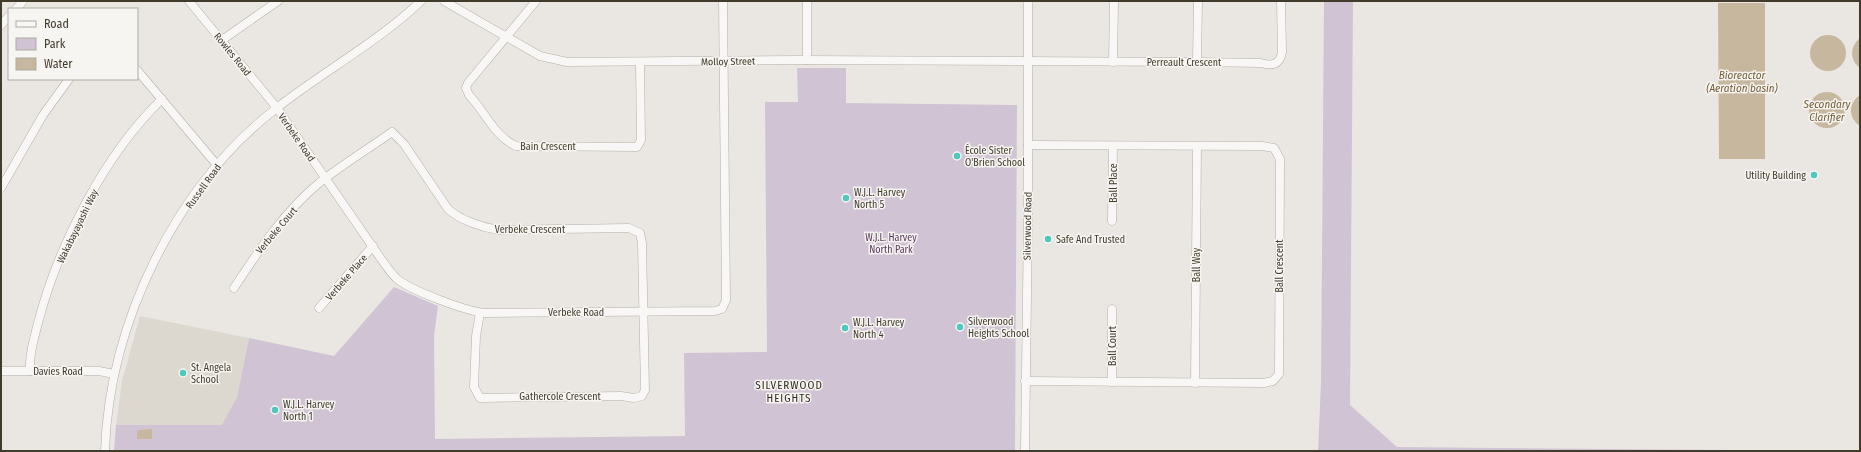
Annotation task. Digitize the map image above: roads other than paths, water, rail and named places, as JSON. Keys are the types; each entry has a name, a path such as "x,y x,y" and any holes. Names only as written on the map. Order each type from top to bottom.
{"street":[{"name":"Rowles Road","path":"189,1 277,108"},
{"path":"222,40 278,1"},
{"name":"Russell Road","path":"106,451 108,412 114,374 127,325 146,279 166,239 188,204 217,165 254,128 277,108 395,24 421,1"},
{"name":"Molloy Street","path":"444,1 540,56 552,60 567,62 807,60 1027,61"},
{"path":"506,37 536,1"},
{"path":"723,1 724,61"},
{"path":"807,1 807,60"},
{"name":"Silverwood Road","path":"1024,451 1028,145 1028,1"},
{"path":"1114,1 1114,62"},
{"path":"1197,62 1198,1"},
{"name":"Perreault Crescent","path":"1027,61 1197,62 1270,65 1277,63 1281,59 1281,1"},
{"path":"1,25 8,17"},
{"name":"Bain Crescent","path":"506,37 468,83 466,88 469,95 500,136 516,146 637,147 641,140 640,62"},
{"name":"Verbeke Road","path":"277,108 396,278 419,291 480,313 715,311 722,309 726,300 724,61"},
{"path":"138,71 217,165"},
{"path":"1,188 43,115 68,80"},
{"name":"Wakabayayashi Way","path":"30,371 33,344 42,307 59,262 83,209 104,174 128,139 150,111 162,100"},
{"name":"Verbeke Crescent","path":"326,178 392,132 404,144 448,208 454,214 462,218 498,230 629,228 636,230 640,233 642,238 643,312"},
{"name":"Ball Crescent","path":"1025,381 1264,383 1273,381 1279,374 1280,159 1274,148 1028,145"},
{"name":"Ball Place","path":"1112,221 1113,146"},
{"name":"Ball Way","path":"1195,383 1197,146"},
{"name":"Verbeke Court","path":"234,288 253,258 281,222 326,178"},
{"name":"Verbeke Place","path":"319,308 373,246"},
{"name":"Ball Court","path":"1112,309 1112,382"},
{"name":"Gathercole Crescent","path":"480,313 476,336 474,387 480,398 621,396 634,398 642,396 645,390 643,312"},
{"name":"Davies Road","path":"1,371 99,371 114,374"}],"water":[{"name":"Bioreactor (Aeration basin)","path":"1718,3 1765,3 1765,159 1719,159"},
{"name":"Secondary Clarifier","path":"1832,35 1841,40 1845,46 1845,60 1841,66 1832,71 1824,71 1815,66 1811,60 1810,49 1815,40 1821,36"},
{"path":"1860,38 1860,68 1856,65 1852,53 1854,45"},
{"name":"Secondary Clarifier","path":"1831,92 1840,97 1844,103 1844,117 1840,123 1831,128 1823,128 1814,123 1810,117 1809,106 1814,97 1820,93"},
{"name":"Secondary Clarifier","path":"1860,95 1860,126 1853,119 1851,110 1853,102"},
{"path":"152,429 152,439 137,439 137,432 139,430"}],"place":[{"name":"École Sister O'Brien School","path":"957,156"},
{"name":"Utility Building","path":"1814,175"},
{"name":"W.J.L. Harvey North 5","path":"846,198"},
{"name":"Safe And Trusted","path":"1048,239"},
{"name":"Silverwood Heights School","path":"960,327"},
{"name":"W.J.L. Harvey North 4","path":"845,328"},
{"name":"St. Angela School","path":"183,373"},
{"name":"W.J.L. Harvey North 1","path":"275,410"}],"district":[{"name":"SILVERWOOD HEIGHTS","path":"789,391"}],"park label":[{"name":"W.J.L. Harvey North Park","path":"891,242"}]}
